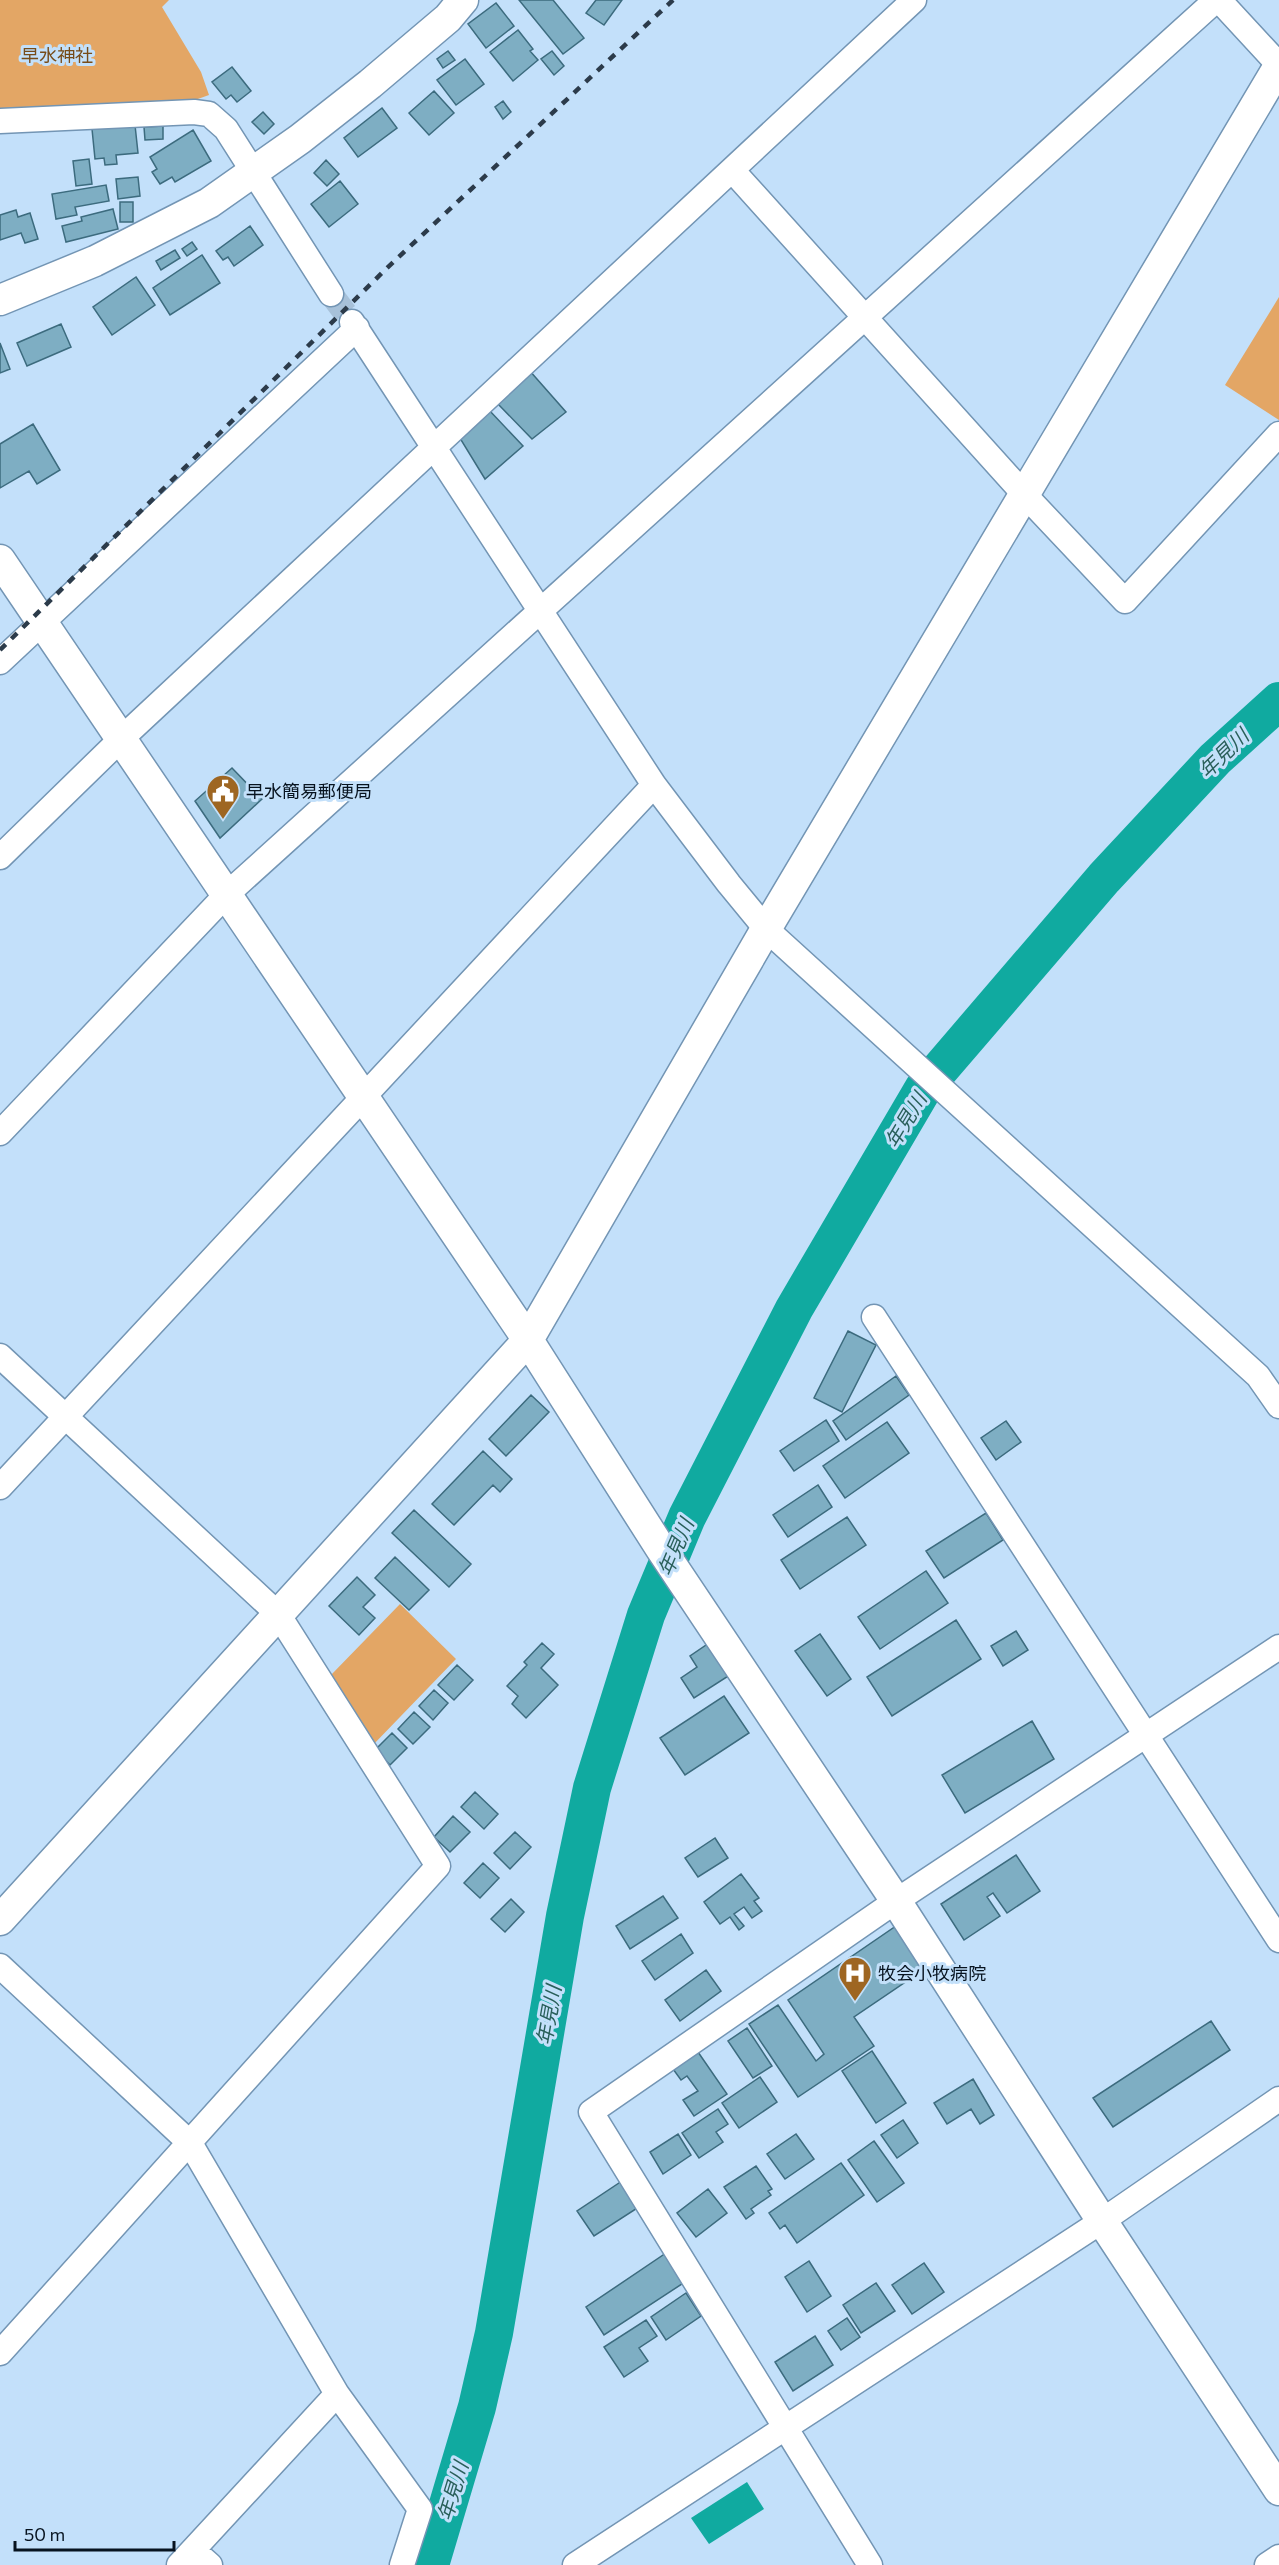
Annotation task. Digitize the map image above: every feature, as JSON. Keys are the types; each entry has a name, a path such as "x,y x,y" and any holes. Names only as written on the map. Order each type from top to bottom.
{"street":[{"path":"0,300 95,261 209,203 370,84 448,18 463,0"},
{"path":"0,857 121,739 914,0"},
{"path":"0,1133 226,895 1218,0 1279,65 766,929 528,1340 0,1920"},
{"path":"0,121 194,112 209,114 226,129 331,294"},
{"path":"732,170 1024,494 1125,601 1279,434"},
{"path":"0,662 355,325 654,785 766,929 1258,1376 1279,1406"},
{"path":"0,560 528,1340 702,1611 896,1901 1279,2490"},
{"path":"0,1487 654,785"},
{"path":"874,1317 1279,1940"},
{"path":"0,1356 278,1614 438,1866 0,2353"},
{"path":"870,2565 591,2112 896,1901 1279,1647"},
{"path":"0,1966 190,2143 337,2394 420,2510 402,2565"},
{"path":"575,2565 1102,2221 1279,2099"},
{"path":"194,2560 337,2394"},
{"path":"1267,2565 1279,2557"}],"green space":[{"name":"早水神社","path":"0,0 169,0 162,7 201,72 209,95 181,105 0,114"},
{"path":"1279,297 1279,420 1225,385"},
{"path":"400,1604 456,1659 372,1746 331,1675"}],"shaded area":[{"path":"747,2482 764,2509 709,2544 691,2518"}],"building":[{"path":"519,0 553,0 584,38 563,54"},
{"path":"596,0 622,0 604,25 586,13"},
{"path":"496,3 514,26 486,48 468,24"},
{"path":"518,30 533,49 530,51 538,60 513,81 490,52"},
{"path":"448,51 455,60 443,68 437,59"},
{"path":"552,51 564,66 554,75 541,59"},
{"path":"465,59 484,84 456,105 437,80"},
{"path":"232,67 251,91 237,102 231,95 226,99 212,82"},
{"path":"434,91 454,113 429,135 409,113"},
{"path":"503,101 511,112 503,119 495,107"},
{"path":"382,108 397,128 358,157 344,138"},
{"path":"263,112 274,124 264,134 252,122"},
{"path":"135,125 138,153 116,155 117,164 105,165 104,158 95,159 92,129"},
{"path":"163,126 163,139 145,140 144,127"},
{"path":"193,130 211,161 175,182 172,177 160,184 152,172 157,169 150,157"},
{"path":"89,159 92,184 76,186 73,161"},
{"path":"326,160 339,174 327,186 314,173"},
{"path":"138,177 140,196 118,199 116,179"},
{"path":"340,181 358,204 329,227 311,204"},
{"path":"106,185 109,201 75,207 77,215 56,219 52,194"},
{"path":"120,202 133,202 133,222 120,222"},
{"path":"113,209 118,229 66,242 62,226 82,221 81,217"},
{"path":"16,210 18,217 30,213 38,239 25,243 21,233 0,240 0,215"},
{"path":"250,226 263,245 234,266 228,257 223,260 216,251"},
{"path":"192,242 197,249 187,256 182,249"},
{"path":"175,250 180,258 161,270 156,261"},
{"path":"202,255 220,283 170,315 153,288"},
{"path":"136,277 155,305 112,335 93,307"},
{"path":"61,324 71,347 27,366 17,343"},
{"path":"0,343 10,369 0,373"},
{"path":"529,370 566,412 532,439 498,404"},
{"path":"489,410 523,446 485,479 458,435"},
{"path":"33,424 60,470 37,484 29,471 0,488 0,444"},
{"name":"早水簡易郵便局","path":"232,768 262,799 220,838 195,801"},
{"path":"848,1331 876,1345 842,1412 814,1398"},
{"path":"896,1376 909,1395 846,1440 833,1421"},
{"path":"531,1395 549,1412 506,1456 489,1439"},
{"path":"826,1420 839,1441 794,1471 780,1451"},
{"path":"1006,1421 1021,1442 996,1460 981,1438"},
{"path":"887,1422 909,1453 845,1498 823,1466"},
{"path":"483,1451 512,1479 500,1492 493,1485 454,1525 432,1504"},
{"path":"818,1485 832,1507 788,1537 773,1515"},
{"path":"414,1510 471,1564 449,1587 392,1533"},
{"path":"986,1513 1003,1540 944,1578 926,1551"},
{"path":"847,1517 866,1545 800,1589 781,1560"},
{"path":"395,1557 429,1590 409,1610 375,1578"},
{"path":"926,1571 948,1603 880,1649 858,1617"},
{"path":"357,1577 375,1595 363,1607 375,1618 359,1635 329,1606"},
{"path":"956,1620 981,1659 892,1716 867,1677"},
{"path":"1016,1631 1028,1650 1003,1666 991,1646"},
{"path":"820,1634 851,1679 827,1696 795,1651"},
{"path":"712,1641 733,1673 694,1698 681,1678 697,1667 690,1656"},
{"path":"542,1643 554,1654 541,1668 558,1685 526,1718 512,1704 518,1696 507,1686 527,1665 524,1662"},
{"path":"457,1665 473,1680 454,1700 438,1685"},
{"path":"434,1690 448,1703 433,1720 419,1706"},
{"path":"724,1696 749,1733 685,1775 660,1738"},
{"path":"414,1712 430,1727 413,1744 398,1729"},
{"path":"1032,1721 1054,1759 965,1813 942,1775"},
{"path":"392,1733 407,1748 390,1765 375,1750"},
{"path":"475,1792 498,1814 484,1829 461,1807"},
{"path":"453,1816 470,1832 450,1852 434,1837"},
{"path":"515,1832 531,1847 510,1869 494,1853"},
{"path":"715,1838 728,1858 698,1877 685,1858"},
{"path":"1016,1855 1040,1891 1007,1913 993,1893 987,1897 1000,1916 964,1940 941,1904"},
{"path":"483,1863 499,1878 480,1898 464,1883"},
{"path":"741,1874 759,1898 754,1901 762,1911 752,1918 744,1907 734,1914 744,1926 739,1930 730,1917 720,1924 704,1902"},
{"path":"663,1896 678,1918 630,1949 616,1926"},
{"path":"511,1899 524,1912 505,1932 491,1919"},
{"path":"896,1926 929,1966 854,2017 874,2046 798,2097 749,2024 778,2005 816,2061 824,2054 788,2000"},
{"path":"681,1934 693,1953 655,1980 642,1961"},
{"path":"706,1970 721,1991 680,2021 665,2000"},
{"path":"1211,2021 1230,2050 1113,2127 1093,2098"},
{"path":"747,2028 772,2066 753,2078 728,2041"},
{"path":"872,2051 906,2103 876,2123 842,2071"},
{"path":"698,2052 727,2094 694,2116 683,2100 698,2091 687,2076 681,2080 673,2069"},
{"path":"760,2077 777,2102 739,2128 722,2103"},
{"path":"973,2079 994,2115 980,2124 971,2109 947,2124 934,2103"},
{"path":"718,2109 728,2124 716,2132 723,2142 699,2158 682,2133"},
{"path":"903,2120 918,2143 897,2158 881,2135"},
{"path":"678,2134 691,2155 663,2174 650,2152"},
{"path":"796,2134 814,2159 785,2179 767,2154"},
{"path":"874,2141 904,2183 877,2202 848,2160"},
{"path":"841,2163 864,2195 797,2243 785,2225 780,2229 769,2213"},
{"path":"756,2166 772,2189 768,2191 771,2195 751,2209 754,2213 746,2219 724,2187"},
{"path":"625,2179 642,2205 594,2236 577,2211"},
{"path":"708,2189 727,2213 696,2237 677,2213"},
{"path":"669,2251 688,2280 604,2335 586,2307"},
{"path":"809,2261 831,2296 807,2312 785,2277"},
{"path":"924,2263 944,2292 912,2314 892,2285"},
{"path":"876,2283 895,2311 861,2333 843,2305"},
{"path":"686,2293 701,2316 666,2340 651,2317"},
{"path":"847,2318 860,2337 841,2350 828,2331"},
{"path":"646,2320 657,2336 639,2348 648,2361 624,2377 604,2347"},
{"path":"815,2336 833,2365 793,2391 775,2362"}],"waterway":[{"name":"年見川","path":"430,2565 477,2407 494,2333 565,1916 592,1788 646,1615 687,1517 794,1309 923,1089 1104,878 1215,759 1279,701"}],"tunnel":[{"path":"331,294 352,322"}],"railway":[{"path":"0,650 387,268 673,0"}],"place":[{"name":"早水簡易郵便局","path":"223,820"},
{"name":"牧会小牧病院","path":"855,2002"}]}
